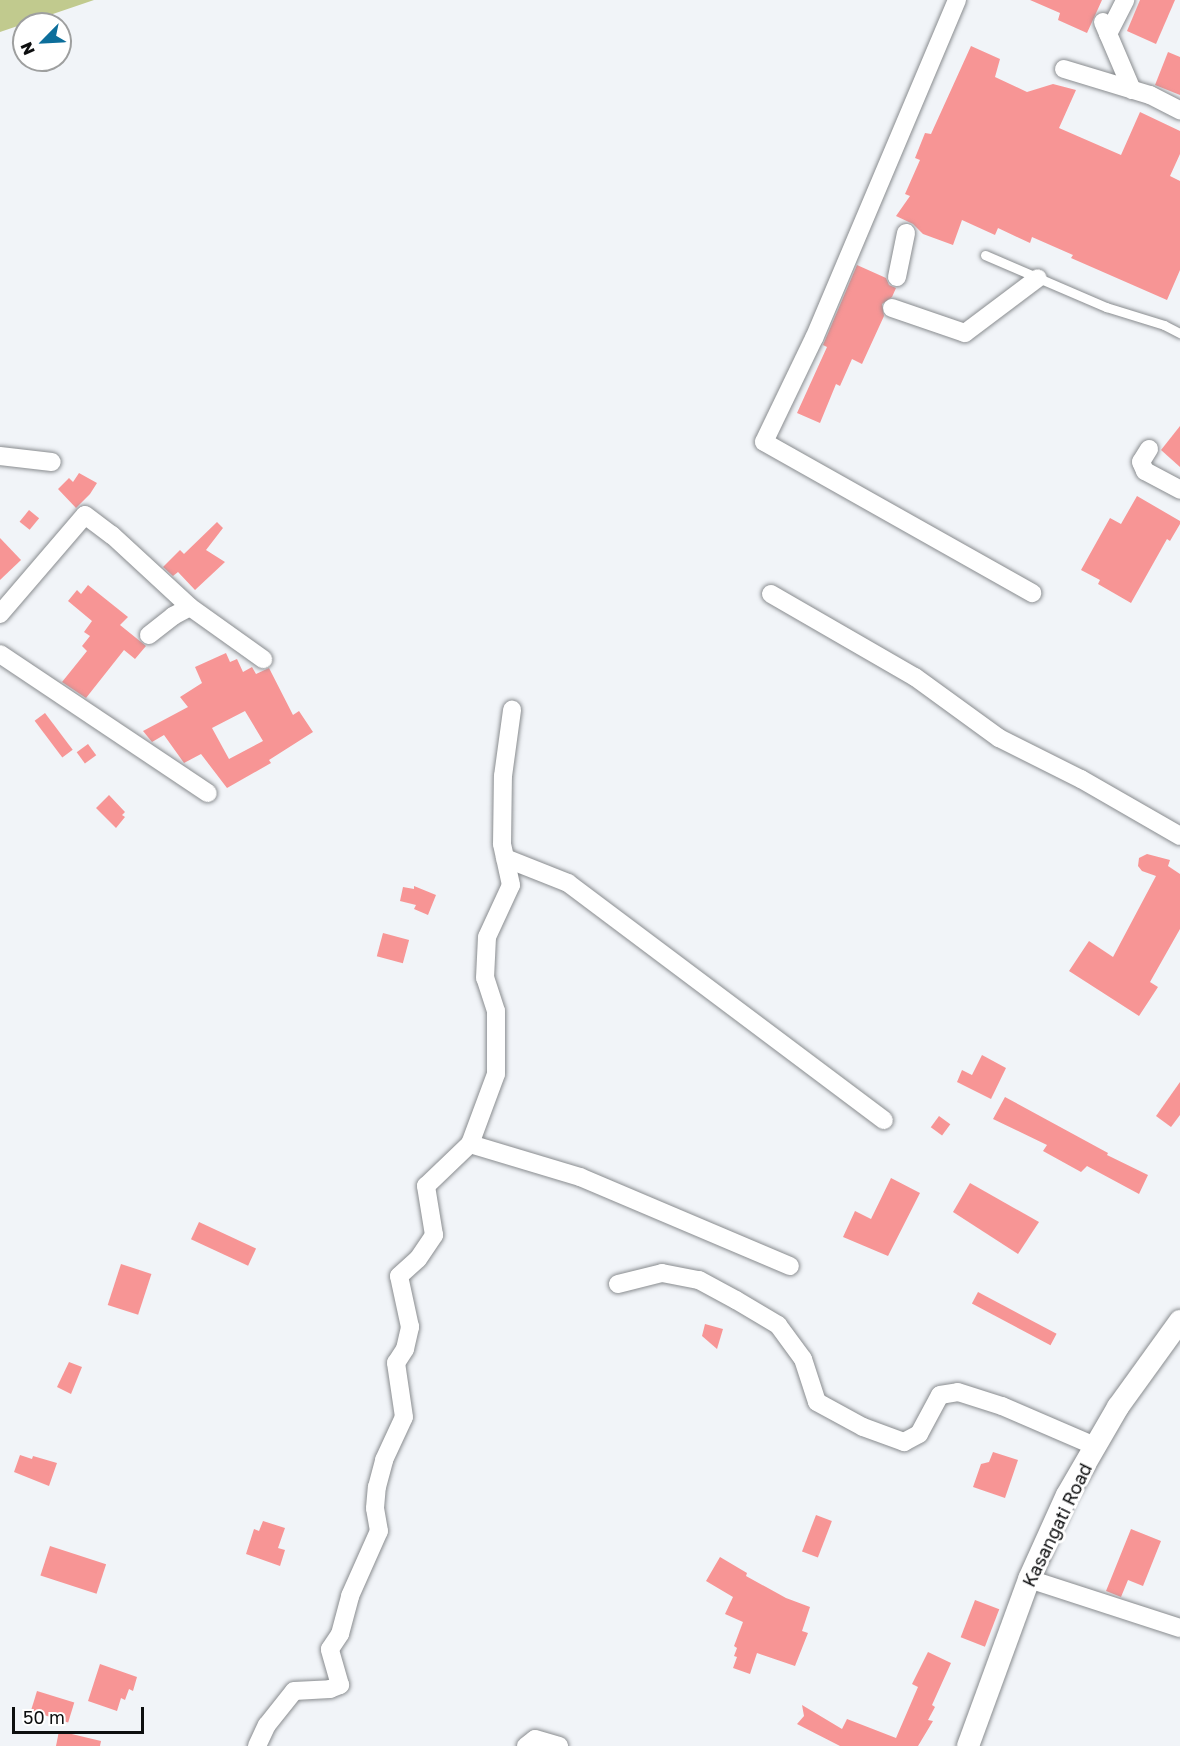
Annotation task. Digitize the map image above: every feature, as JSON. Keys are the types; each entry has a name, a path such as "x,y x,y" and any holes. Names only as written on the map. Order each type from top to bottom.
{"street":[{"path":"957,0 814,338 764,442 1032,593"},
{"path":"1125,0 1105,28 1132,90"},
{"path":"1064,69 1132,90 1180,110"},
{"path":"897,278 906,232"},
{"path":"892,308 965,333 1038,279"},
{"path":"1149,449 1141,462 1145,471 1180,490"},
{"path":"0,456 52,462"},
{"path":"0,614 85,514 112,535 190,607 263,659"},
{"path":"771,594 915,677 999,738 1081,779 1180,836"},
{"path":"149,635 173,616 190,607"},
{"path":"0,654 208,793"},
{"path":"257,1746 267,1725 294,1691 330,1689 340,1685 330,1649 340,1634 350,1596 379,1531 375,1508 377,1487 384,1460 404,1417 396,1363 405,1349 410,1327 399,1276 418,1259 434,1235 426,1186 470,1144 496,1074 496,1011 485,978 487,937 511,885 502,844 503,776 512,710"},
{"path":"505,858 568,883 884,1120"},
{"path":"470,1144 580,1177 790,1266"},
{"path":"618,1284 662,1273 699,1280 736,1300 778,1325 803,1359 817,1402 863,1427 904,1442 919,1434 940,1395 958,1392 1002,1406 1095,1446"},
{"name":"Kasangati Road","path":"968,1746 1029,1579 1067,1495 1118,1407 1180,1321"},
{"path":"1029,1579 1180,1628"},
{"path":"526,1746 535,1739 559,1746"}],"lane":[{"path":"985,255 1038,279 1180,333"}],"green space":[{"path":"0,0 94,0 59,12 12,12 12,28 0,32"}],"building":[{"path":"1030,0 1102,0 1087,33 1058,20 1060,13"},
{"path":"1140,0 1175,0 1156,44 1127,31"},
{"path":"971,46 1000,59 995,77 1027,92 1053,84 1076,90 1059,128 1121,155 1140,112 1180,131 1180,154 1170,176 1180,181 1180,270 1167,300 1071,258 1073,255 1032,237 1030,243 998,228 995,235 962,220 953,245 923,234 913,224 896,216 910,196 905,194 920,160 915,158 925,133 931,134"},
{"path":"1168,52 1180,57 1180,95 1155,85"},
{"path":"857,265 886,278 889,285 896,288 892,297 882,304 884,316 862,364 852,359 840,386 836,384 820,423 797,413 827,347 823,345"},
{"path":"1180,426 1180,467 1161,450"},
{"path":"79,473 97,483 76,508 58,489 69,478 73,482"},
{"path":"1137,496 1180,521 1180,524 1170,541 1167,539 1131,603 1098,584 1100,580 1081,570 1110,518 1121,524"},
{"path":"29,510 39,518 30,530 20,522"},
{"path":"217,522 223,528 206,550 225,562 195,590 178,572 173,576 163,567 180,550 184,554"},
{"path":"0,538 21,560 0,580"},
{"path":"88,585 128,617 120,625 146,646 135,659 124,650 86,698 62,682 87,651 82,646 90,636 84,632 92,621 68,601 77,590 81,594"},
{"path":"226,653 230,662 237,659 243,672 252,667 256,674 269,668 293,715 299,711 313,732 269,760 271,763 227,788 201,754 184,763 164,735 152,742 143,731 188,707 180,697 202,683 195,667","holes":["245,711 263,741 229,759 212,728"]},
{"path":"45,713 73,750 62,758 35,721"},
{"path":"88,744 96,755 85,764 77,752"},
{"path":"109,795 125,812 122,815 125,817 116,828 96,808"},
{"path":"1147,854 1170,860 1168,866 1180,874 1180,929 1150,982 1158,987 1139,1016 1069,971 1089,941 1113,957 1156,876 1142,871 1138,866 1139,858"},
{"path":"414,886 436,895 428,915 414,909 416,905 400,901 403,887 414,889"},
{"path":"383,933 409,940 403,963 377,956"},
{"path":"982,1055 1006,1068 991,1099 957,1082 962,1070 972,1075"},
{"path":"1180,1082 1180,1115 1171,1127 1156,1116"},
{"path":"1005,1097 1108,1153 1107,1155 1148,1175 1139,1194 1087,1166 1081,1172 1043,1151 1047,1145 993,1119"},
{"path":"939,1116 950,1124 942,1136 931,1127"},
{"path":"891,1178 920,1193 888,1256 843,1237 855,1211 871,1219"},
{"path":"970,1183 1039,1222 1018,1254 953,1212"},
{"path":"199,1222 256,1249 248,1266 191,1239"},
{"path":"121,1264 151,1274 138,1315 108,1305"},
{"path":"978,1292 1057,1334 1050,1345 972,1303"},
{"path":"705,1324 723,1329 717,1349 702,1336"},
{"path":"69,1362 82,1367 71,1394 57,1387"},
{"path":"993,1452 1018,1460 1005,1498 973,1487 981,1464 989,1462"},
{"path":"20,1455 57,1463 49,1486 14,1472"},
{"path":"816,1515 832,1521 818,1558 802,1551"},
{"path":"263,1521 285,1528 278,1548 285,1550 280,1566 246,1554 254,1529 259,1531"},
{"path":"1131,1529 1161,1541 1143,1586 1128,1580 1121,1597 1106,1591"},
{"path":"50,1546 106,1564 97,1594 40,1575"},
{"path":"720,1557 747,1573 746,1576 786,1598 810,1607 802,1631 808,1633 795,1666 757,1653 750,1674 733,1668 737,1657 734,1656 737,1648 734,1646 743,1622 725,1614 733,1597 706,1581"},
{"path":"975,1600 999,1609 985,1647 961,1637"},
{"path":"928,1652 951,1663 932,1705 935,1707 928,1720 933,1721 918,1746 840,1746 797,1724 804,1716 802,1705 842,1729 847,1719 896,1738 918,1687 912,1684"},
{"path":"100,1664 137,1677 133,1691 129,1689 125,1700 121,1698 117,1711 88,1701"},
{"path":"37,1691 74,1702 68,1722 31,1711"},
{"path":"59,1731 101,1741 100,1746 56,1746"}]}
